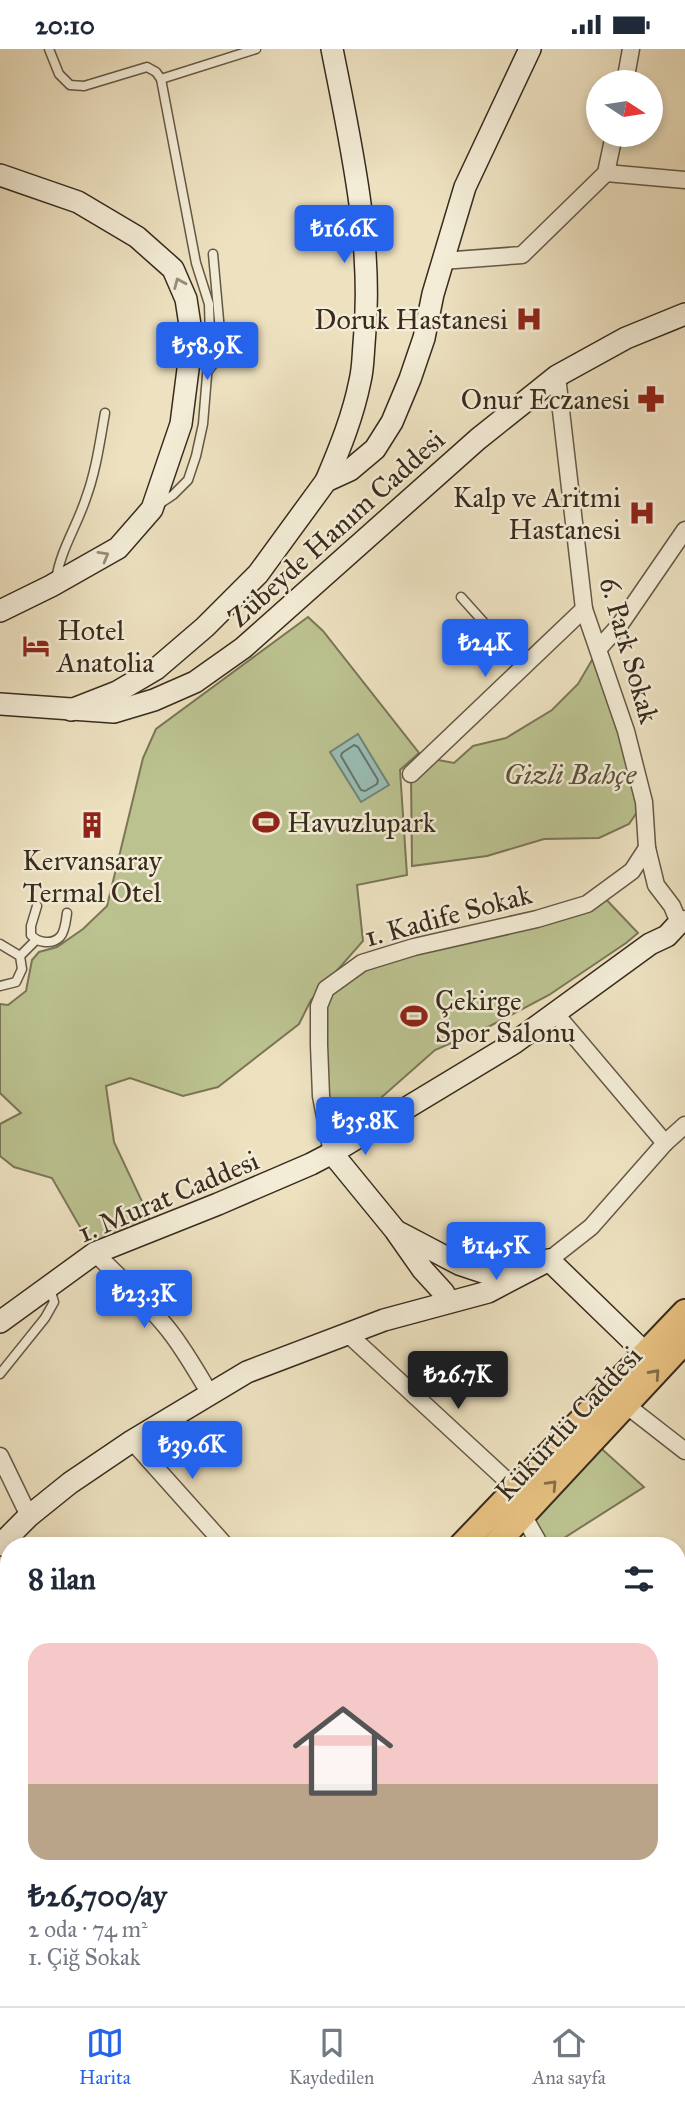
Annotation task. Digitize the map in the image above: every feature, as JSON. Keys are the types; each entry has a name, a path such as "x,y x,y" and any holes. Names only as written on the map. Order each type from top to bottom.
{"main road":[{"name":"Kükürtlü Caddesi","path":"469,1537 685,1312"},
{"name":"Kükürtlü Caddesi","path":"502,1537 685,1341"}],"street":[{"path":"326,481 350,470 375,449 392,422 424,338 442,261 465,187 530,49"},
{"path":"627,70 631,49"},
{"path":"71,710 117,692 156,669 205,627 258,574 326,481 347,430 361,379 368,307 364,238 335,52"},
{"path":"442,261 522,255 606,173 611,147"},
{"path":"606,173 685,180"},
{"path":"0,175 78,202 136,237 173,269 186,299 192,338 181,424 152,509 118,548 0,611"},
{"name":"Zübeyde Hanım Caddesi","path":"0,704 114,712 154,700 195,683 243,648 478,439 557,376 626,338 685,314"},
{"name":"6. Park Sokak","path":"557,376 584,609 626,731 644,802 647,848 656,885 682,921"},
{"path":"599,648 619,626 685,530"},
{"path":"411,774 584,609"},
{"name":"1. Kadife Sokak","path":"332,1153 321,1096 319,1045 319,1006 327,989 362,963 414,947 537,919 587,904 632,871 647,848"},
{"name":"1. Murat Caddesi","path":"0,1322 95,1253 228,1200 332,1153 514,1042 650,944 667,936 682,921"},
{"path":"555,1013 665,1143"},
{"path":"8,1537 70,1483 132,1441 247,1372 384,1320 415,1312 456,1297 473,1290 473,1274 462,1265 448,1267 440,1276 441,1288 456,1297 488,1292 549,1260 591,1227 665,1143 685,1125"},
{"path":"332,1153 396,1230 423,1270 456,1297"},
{"path":"396,1230 462,1265 489,1274 515,1277"},
{"path":"95,1253 169,1330 210,1394"},
{"path":"549,1260 646,1354"},
{"path":"415,1312 430,1293 423,1270"},
{"path":"348,1334 515,1488 523,1515 535,1537"},
{"path":"626,1405 685,1451"},
{"path":"132,1441 218,1537"},
{"path":"0,1456 29,1516"}],"lane":[{"path":"49,49 59,74 70,85 84,86 147,67 162,79 194,250 209,304 210,339 203,424 188,480 173,495 152,509"},
{"path":"162,79 256,49"},
{"path":"206,374 218,358 220,331 213,254"},
{"path":"55,583 61,556 79,519 92,478 105,413"},
{"path":"461,597 524,667"},
{"path":"37,905 31,935 36,940 51,941 60,937 67,913"},
{"path":"20,956 36,940"},
{"path":"0,944 20,956"},
{"path":"0,986 16,982 22,969 20,956"},
{"path":"0,1374 45,1318 54,1302 51,1292 44,1289"}],"green space":[{"name":"Havuzlupark","path":"308,617 323,631 419,753 400,770 407,875 357,885 363,941 311,1000 299,1024 218,1087 183,1096 130,1078 106,1086 114,1142 153,1230 95,1253 52,1178 14,1167 0,1156 0,1124 21,1113 0,1093 0,1004 8,1005 26,991 32,960 39,952 57,947 83,929 107,906 143,758 156,729"},
{"name":"Gizli Bahçe","path":"599,648 644,802 629,824 599,838 544,839 487,856 412,866 411,774 428,758 454,763 473,746 506,738 552,710 578,684"},
{"name":"Çekirge Spor Salonu","path":"601,894 638,933 549,995 490,1026 435,1050 349,1126 327,1127 326,989 362,963"},
{"path":"593,1441 644,1487 566,1537 535,1537 523,1515"}],"water":[{"path":"358,734 389,785 361,802 330,752"}],"place":[{"name":"Doruk Hastanesi","path":"529,319"},
{"name":"Onur Eczanesi","path":"651,399"},
{"name":"Kalp ve Aritmi Hastanesi","path":"642,513"},
{"name":"Hotel Anatolia","path":"36,646"},
{"name":"Havuzlupark","path":"266,822"},
{"name":"Kervansaray Termal Otel","path":"92,825"},
{"name":"Çekirge Spor Salonu","path":"414,1016"}]}
